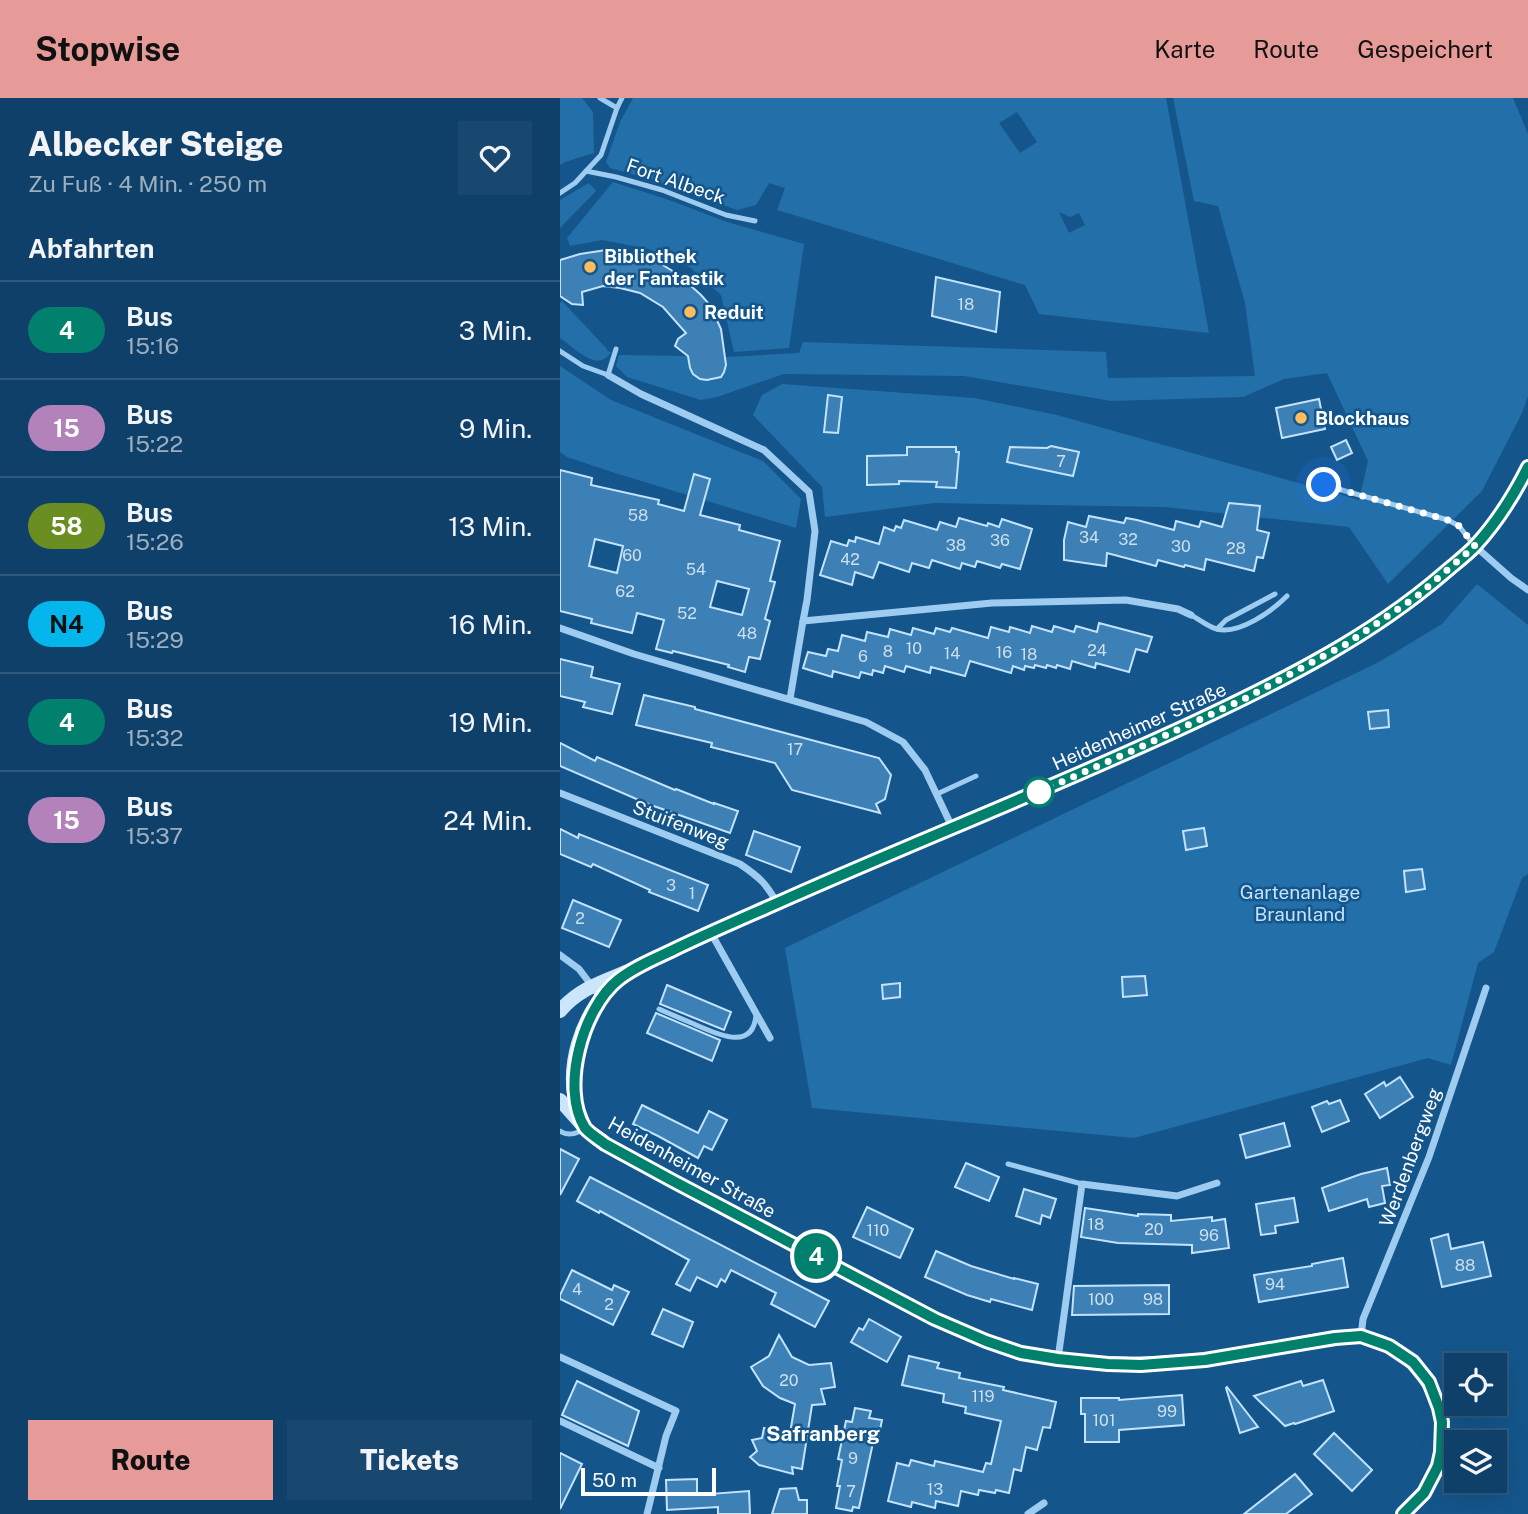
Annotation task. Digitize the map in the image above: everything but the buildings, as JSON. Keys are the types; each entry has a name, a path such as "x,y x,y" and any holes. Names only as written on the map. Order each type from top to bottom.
{"main road":[{"name":"Heidenheimer Straße","path":"560,1011 570,999 591,985 631,970 777,903 1122,755 1246,698 1346,644 1416,597 1475,546 1506,507 1528,467"},
{"name":"Heidenheimer Straße","path":"585,1128 567,1093 579,1043 601,998 631,970"},
{"name":"Heidenheimer Straße","path":"560,1100 585,1128 616,1151 935,1319 1021,1353 1119,1364 1172,1363 1335,1338 1361,1336 1389,1346 1413,1362 1429,1382 1439,1408 1443,1437 1438,1466 1424,1493 1403,1514"}],"street":[{"path":"608,374 641,394 764,450 808,492 815,531 807,600 790,699"},
{"path":"1475,546 1528,590"},
{"path":"803,621 992,603 1113,600 1149,603 1178,609 1191,615"},
{"path":"560,628 634,654 866,722 903,742 925,770 952,827"},
{"name":"Stuifenweg","path":"560,793 740,864 760,878 777,903"},
{"path":"711,933 771,1038"},
{"path":"560,955 573,964 601,998"},
{"name":"Werdenbergweg","path":"1361,1336 1363,1319 1429,1157 1486,988"},
{"path":"1058,1359 1082,1184 1177,1196 1217,1183"},
{"path":"560,1357 676,1411 666,1436 647,1514"},
{"path":"560,1421 659,1468"},
{"path":"1028,1514 1044,1503"}],"lane":[{"path":"600,98 617,108"},
{"name":"Fort Albeck","path":"560,193 575,183 601,155 622,98"},
{"name":"Fort Albeck","path":"586,172 650,186 726,215 755,221"},
{"path":"560,351 583,366 608,374 616,349"},
{"path":"1324,485 1448,520 1459,526 1475,546"},
{"path":"1217,629 1226,620 1275,594"},
{"path":"1191,615 1217,629 1240,628 1278,605 1287,596"},
{"path":"937,794 976,776"},
{"path":"659,1009 732,1038 749,1032 755,1021 754,1008"},
{"path":"560,1131 572,1134 585,1128"},
{"path":"1007,1164 1082,1184"}],"green space":[{"path":"560,98 582,98 593,112 594,153 560,165"},
{"path":"633,98 1166,98 1209,333 1039,314 1025,285 777,210 785,188 769,183 756,205 737,210 653,180 610,168 606,162 620,122","holes":["1017,112 1037,142 1020,153 999,123","1059,212 1070,217 1079,213 1085,225 1069,233"]},
{"path":"1173,98 1513,98 1528,134 1528,396 1482,491 1388,584 1349,527 1165,507 934,503 825,517 822,487 753,415 762,395 782,384 974,398 1057,415 1359,500 1368,461 1327,373 1284,379 1243,397 1111,401 964,376 784,374 701,400 627,377 616,366 619,355 688,356 690,368 705,379 715,380 722,374 726,357 799,353 803,342 1106,352 1108,378 1255,376 1245,303 1218,206 1194,201"},
{"path":"613,182 727,222 804,244 789,348 734,352 721,295 691,268 649,249 602,240 570,246 567,238"},
{"path":"589,183 596,191 560,228 560,200"},
{"path":"562,301 607,351 611,352 606,358 593,360 586,357 560,338"},
{"path":"560,366 611,400 763,461 801,499 796,528 567,457 560,452"},
{"name":"Gartenanlage Braunland","path":"1477,584 1528,625 1528,874 1522,878 1494,952 1478,963 1451,1065 1428,1058 1134,1138 812,1108 785,948 1379,662 1442,624"}],"bus line":[{"name":"4","path":"1403,1514 1424,1493 1438,1466 1443,1437 1442,1422 1429,1382 1413,1362 1389,1346 1361,1336 1205,1360 1141,1365 1058,1359 1021,1353 986,1341 914,1308 605,1144 585,1128 578,1112 574,1095 574,1064 583,1031 594,1009 606,991 631,970 885,856 1134,750 1246,698 1346,644 1416,597 1475,546 1506,507 1528,467"}],"place":[{"name":"Bibliothek der Fantastik","path":"590,267"},
{"name":"Reduit","path":"690,312"},
{"name":"Blockhaus","path":"1301,418"}],"district":[{"name":"Safranberg","path":"823,1434"}],"route":[{"path":"1039,792 1246,698 1346,644 1416,597 1475,546 1459,526 1448,520 1324,485"}]}
